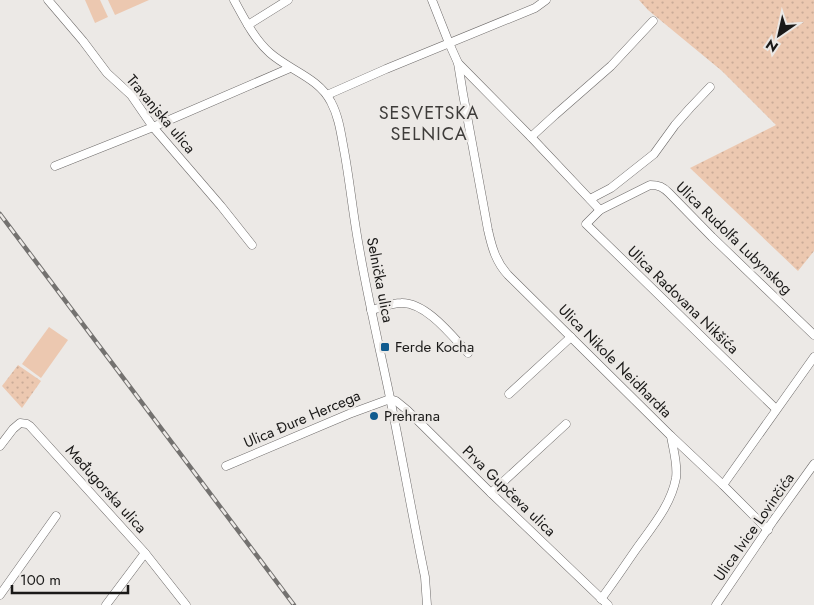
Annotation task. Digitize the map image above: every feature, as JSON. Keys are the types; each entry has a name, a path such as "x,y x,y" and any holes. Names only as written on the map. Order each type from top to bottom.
{"street":[{"name":"Travanjska ulica","path":"48,0 107,73 131,95 153,127 252,245"},
{"name":"Selnička ulica","path":"234,0 259,41 269,52 327,95 334,110 342,141 371,310 425,577 427,605"},
{"path":"248,25 288,0"},
{"path":"432,0 458,63 600,210"},
{"path":"327,95 535,8 546,0"},
{"path":"531,137 611,66 653,21"},
{"name":"Ulica Nikole Neidhardta","path":"458,63 491,244 498,262 671,436 676,472 670,497 654,524 601,599"},
{"path":"56,166 290,68"},
{"path":"590,199 611,188 654,154 675,125 710,87"},
{"name":"Ulica Rudolfa Lubynskog","path":"600,210 650,186 656,185 663,188 814,335"},
{"name":"Ulica Radovana Nikšića","path":"600,210 586,224 776,409"},
{"path":"371,310 394,304 410,304 431,316 468,353"},
{"path":"509,394 571,337"},
{"path":"724,485 814,357"},
{"name":"Ulica Đure Hercega","path":"226,466 390,399"},
{"name":"Prva Gupčeva ulica","path":"390,399 396,401 408,411 608,605"},
{"name":"Međugorska ulica","path":"0,446 20,423 30,426 145,553 106,605"},
{"path":"492,493 566,424"},
{"path":"671,436 724,485 768,530"},
{"name":"Ulica Ivice Lovinčića","path":"716,605 814,464"},
{"path":"0,594 56,516"},
{"path":"145,553 186,605"}],"shaded area":[{"path":"85,0 100,0 108,17 95,23"},
{"path":"108,0 149,0 115,15"},
{"path":"639,0 814,0 814,251 798,271 690,168 776,125 722,71 648,10"},
{"path":"49,327 68,340 41,378 22,364"},
{"path":"18,365 41,381 22,408 2,386"}],"railway":[{"path":"0,214 294,605"}],"place":[{"name":"Ferde Kocha","path":"385,347"},
{"name":"Prehrana","path":"374,416"}],"district":[{"name":"SESVETSKA SELNICA","path":"429,123"}]}
